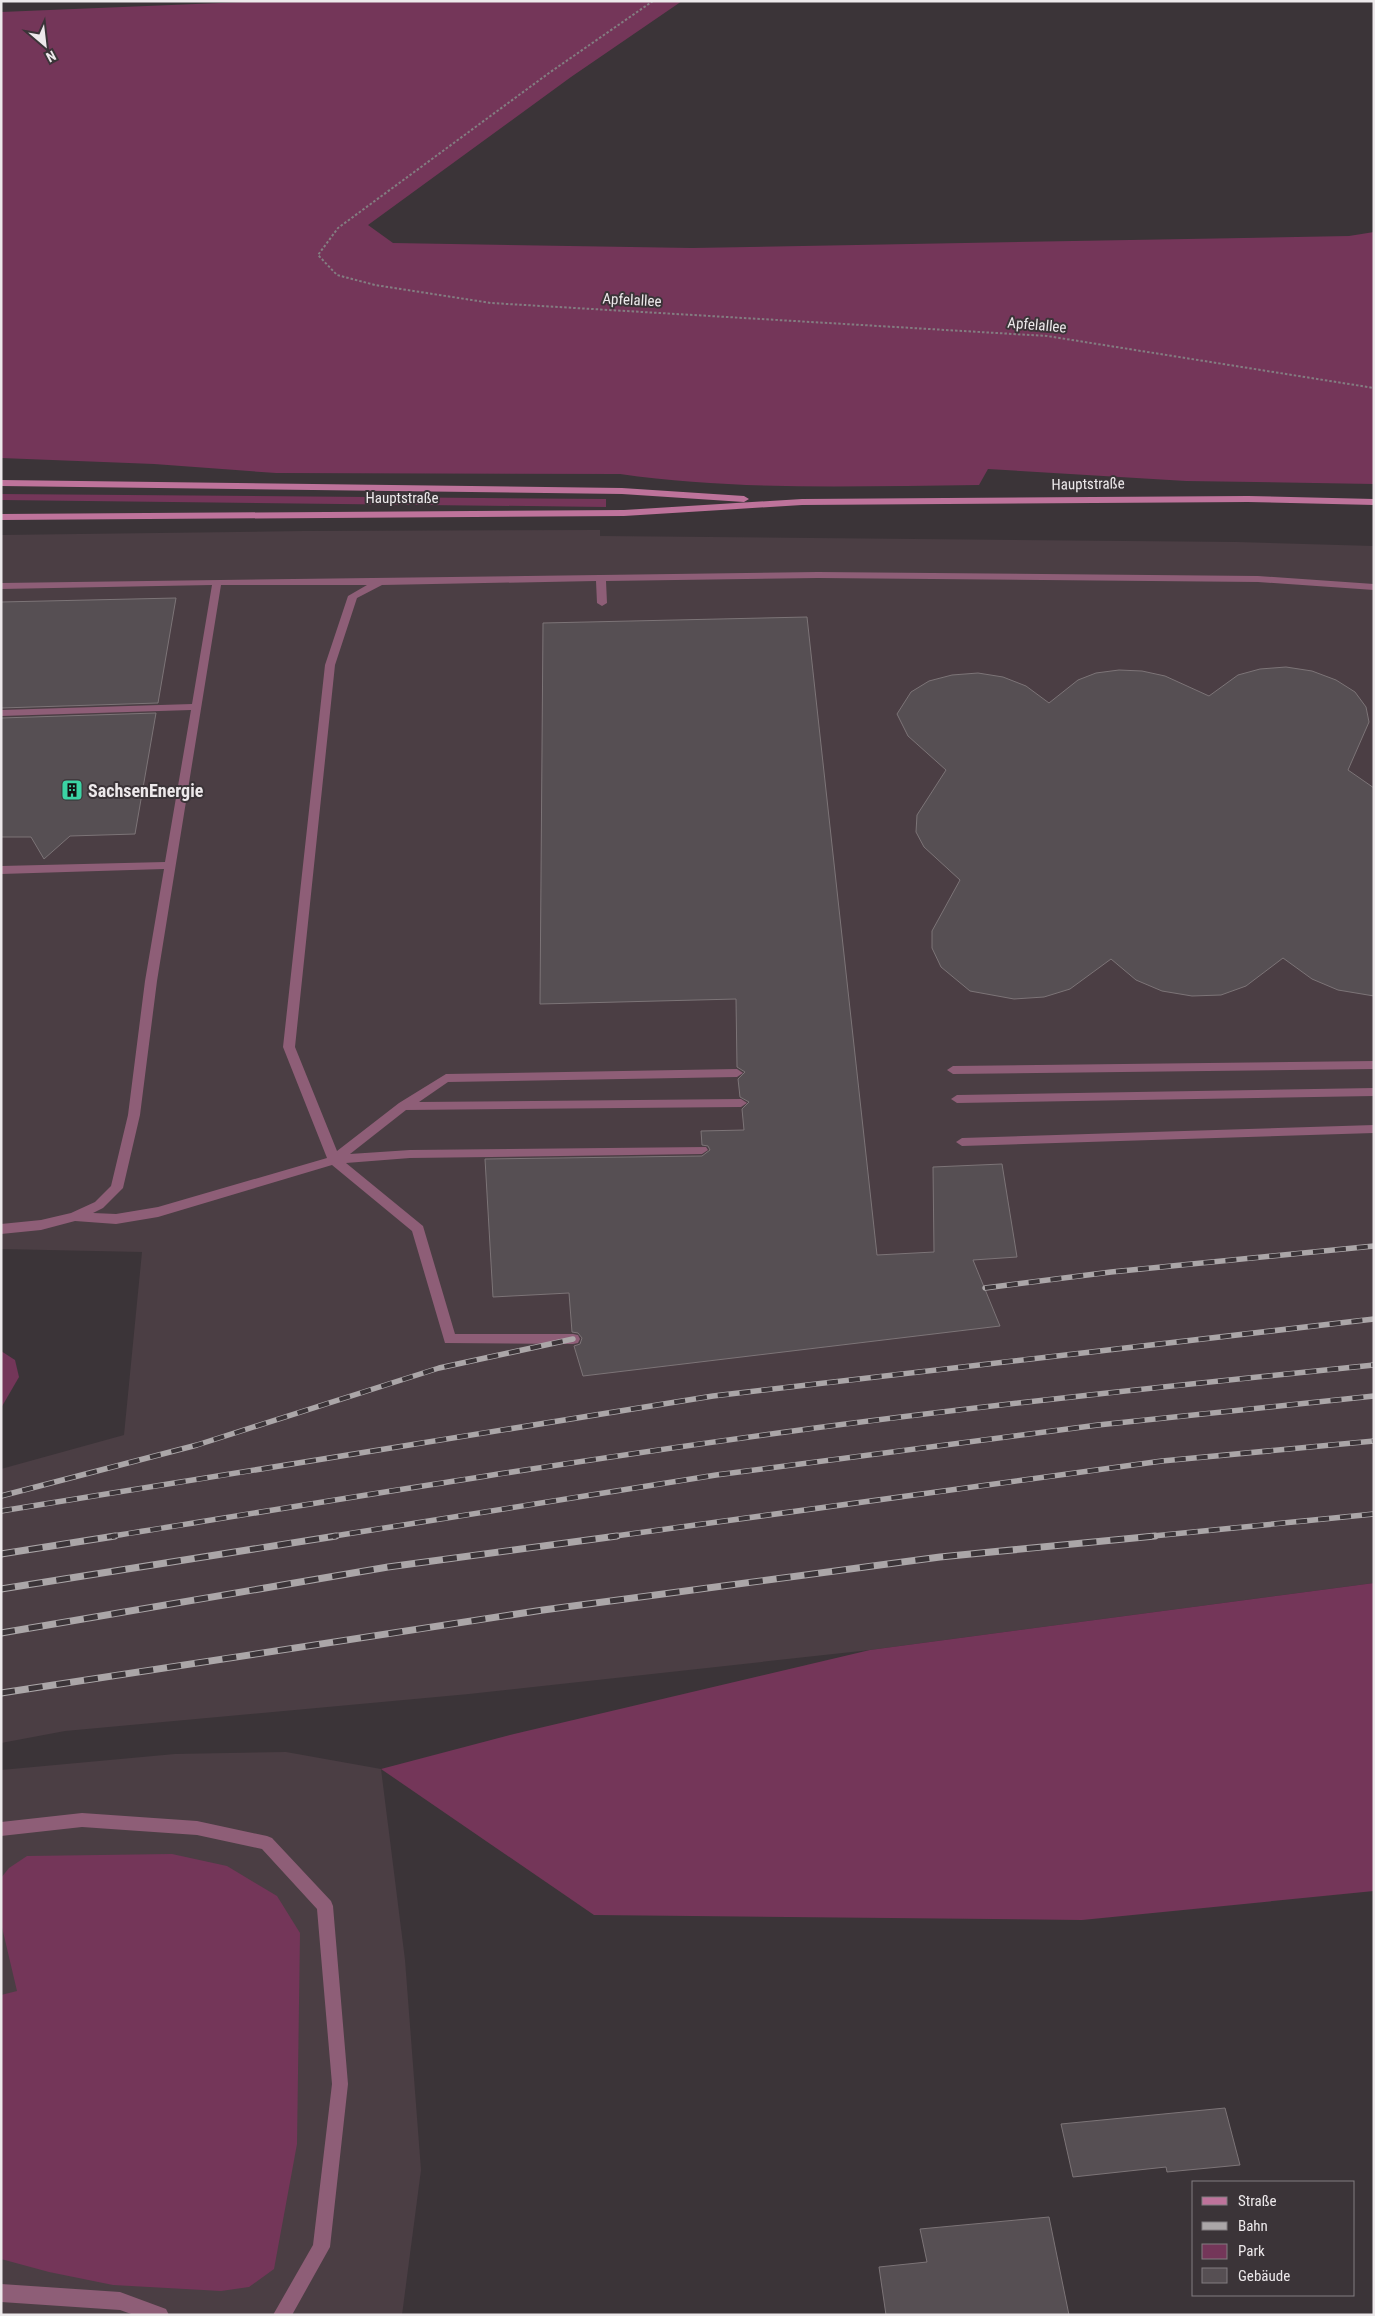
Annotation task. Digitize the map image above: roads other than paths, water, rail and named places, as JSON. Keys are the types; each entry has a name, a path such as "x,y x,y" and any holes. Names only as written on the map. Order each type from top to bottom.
{"main road":[{"name":"Hauptstraße","path":"1,483 622,491 802,502"},
{"name":"Hauptstraße","path":"1,516 624,513 802,502 1156,499 1374,502"}],"lane":[{"path":"1,586 828,575 1238,579 1374,587"},
{"path":"601,577 602,602"},
{"path":"384,580 353,596 330,665 289,1047 334,1160 418,1229 450,1339 572,1339"},
{"path":"1,1228 41,1225 74,1217 99,1205 117,1188 134,1115 151,981 217,582"},
{"path":"1,713 196,707"},
{"path":"1,870 170,865"},
{"path":"953,1070 1374,1065"},
{"path":"334,1160 403,1106 446,1078 738,1073"},
{"path":"958,1100 1374,1092"},
{"path":"403,1106 741,1103"},
{"path":"962,1142 1374,1129"},
{"path":"74,1217 116,1219 158,1212 334,1160 410,1154 702,1150"},
{"path":"1,1829 82,1820 197,1828 267,1843 325,1906 340,2084 321,2247 282,2315"},
{"path":"1,2293 120,2302 160,2315"}],"railway":[{"path":"985,1288 1111,1272 1374,1246"},
{"path":"1,1511 713,1396 1374,1319"},
{"path":"1,1496 197,1445 439,1368 573,1339"},
{"path":"107,1537 535,1468 793,1431 1010,1404 1374,1365"},
{"path":"328,1537 716,1475 1098,1425 1374,1396"},
{"path":"608,1537 1162,1461 1374,1441"},
{"path":"1143,1537 1374,1514"},
{"path":"1,1554 115,1536"},
{"path":"1,1589 336,1536"},
{"path":"1,1633 388,1567 617,1536"},
{"path":"1,1693 543,1610 940,1557 1155,1536"}],"place":[{"name":"SachsenEnergie","path":"72,790"}]}
